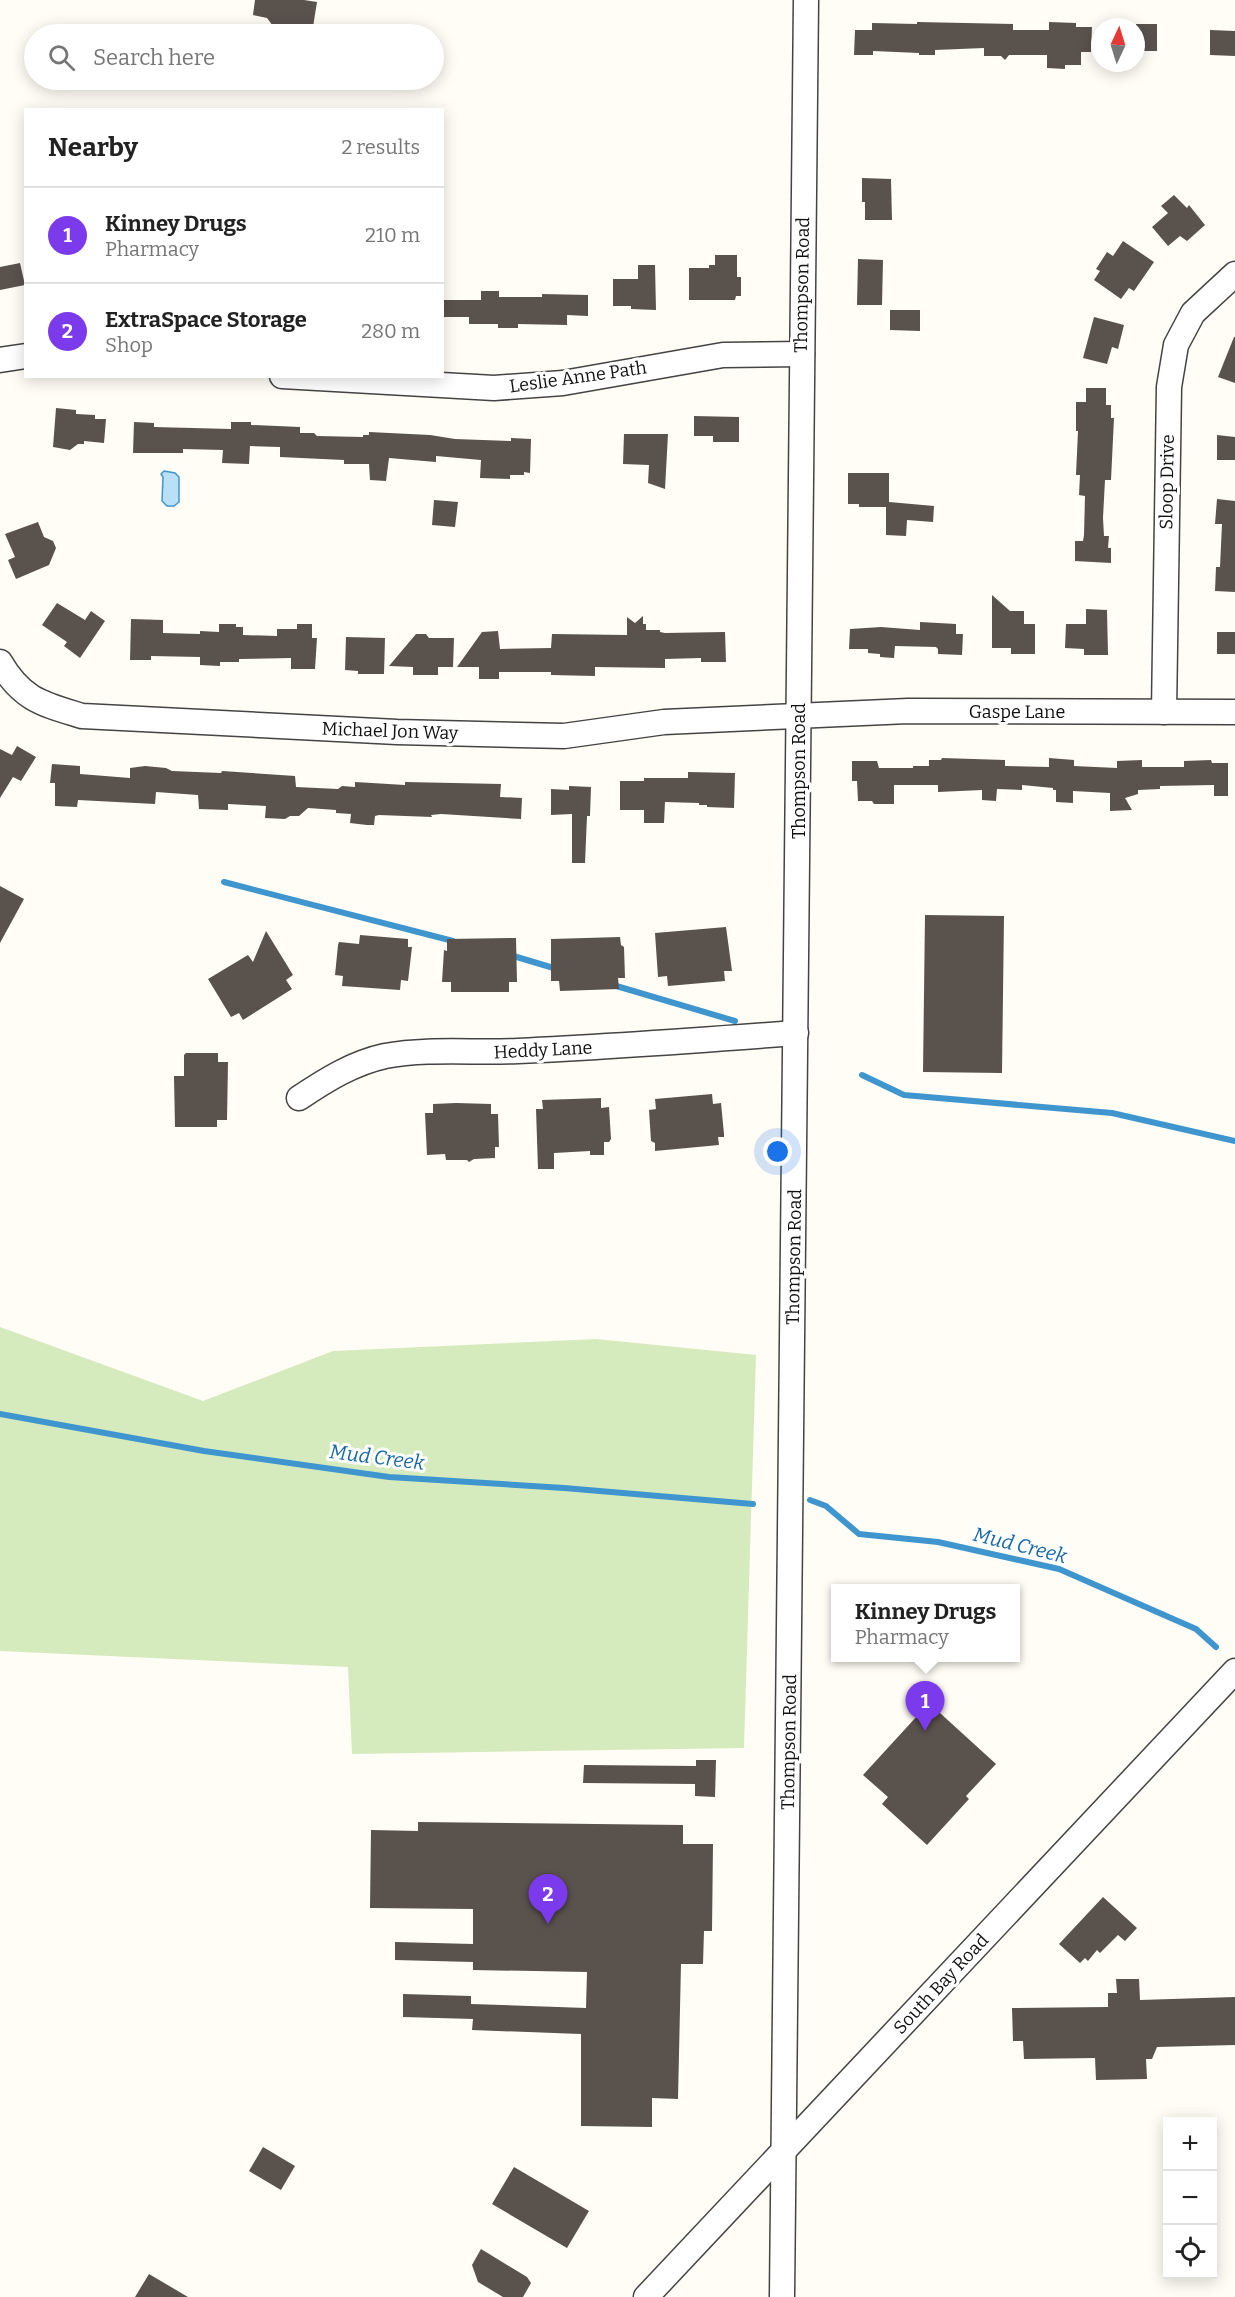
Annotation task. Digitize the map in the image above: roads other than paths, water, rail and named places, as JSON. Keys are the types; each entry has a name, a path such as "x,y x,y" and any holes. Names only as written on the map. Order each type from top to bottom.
{"street":[{"name":"Thompson Road","path":"782,2297 806,0"},
{"name":"Sloop Drive","path":"1164,712 1171,376 1176,345 1193,313 1235,274"},
{"name":"Leslie Anne Path","path":"317,378 494,388 563,383 723,355 802,354"},
{"path":"0,360 24,357"},
{"name":"Michael Jon Way","path":"0,662 10,680 27,696 46,705 82,716 397,732 564,736 664,722 799,716"},
{"name":"Gaspe Lane","path":"799,716 908,711 1235,712"},
{"name":"Heddy Lane","path":"299,1098 331,1076 357,1064 385,1056 648,1045 796,1033"},
{"name":"South Bay Road","path":"646,2297 1235,1671"}],"water":[{"path":"164,471 175,473 179,477 179,502 174,506 167,506 162,501 163,477 161,474"}],"waterway":[{"path":"224,882 453,941"},
{"path":"510,955 557,969"},
{"path":"613,985 735,1021"},
{"path":"862,1075 904,1095 1112,1113 1235,1141"},
{"name":"Mud Creek","path":"0,1414 204,1451 389,1477 564,1488 753,1504"},
{"name":"Mud Creek","path":"810,1500 826,1506 859,1534 938,1542 1059,1569 1196,1629 1216,1647"}],"place":[{"name":"Kinney Drugs","path":"925,1731"},
{"name":"ExtraSpace Storage","path":"548,1924"}]}
